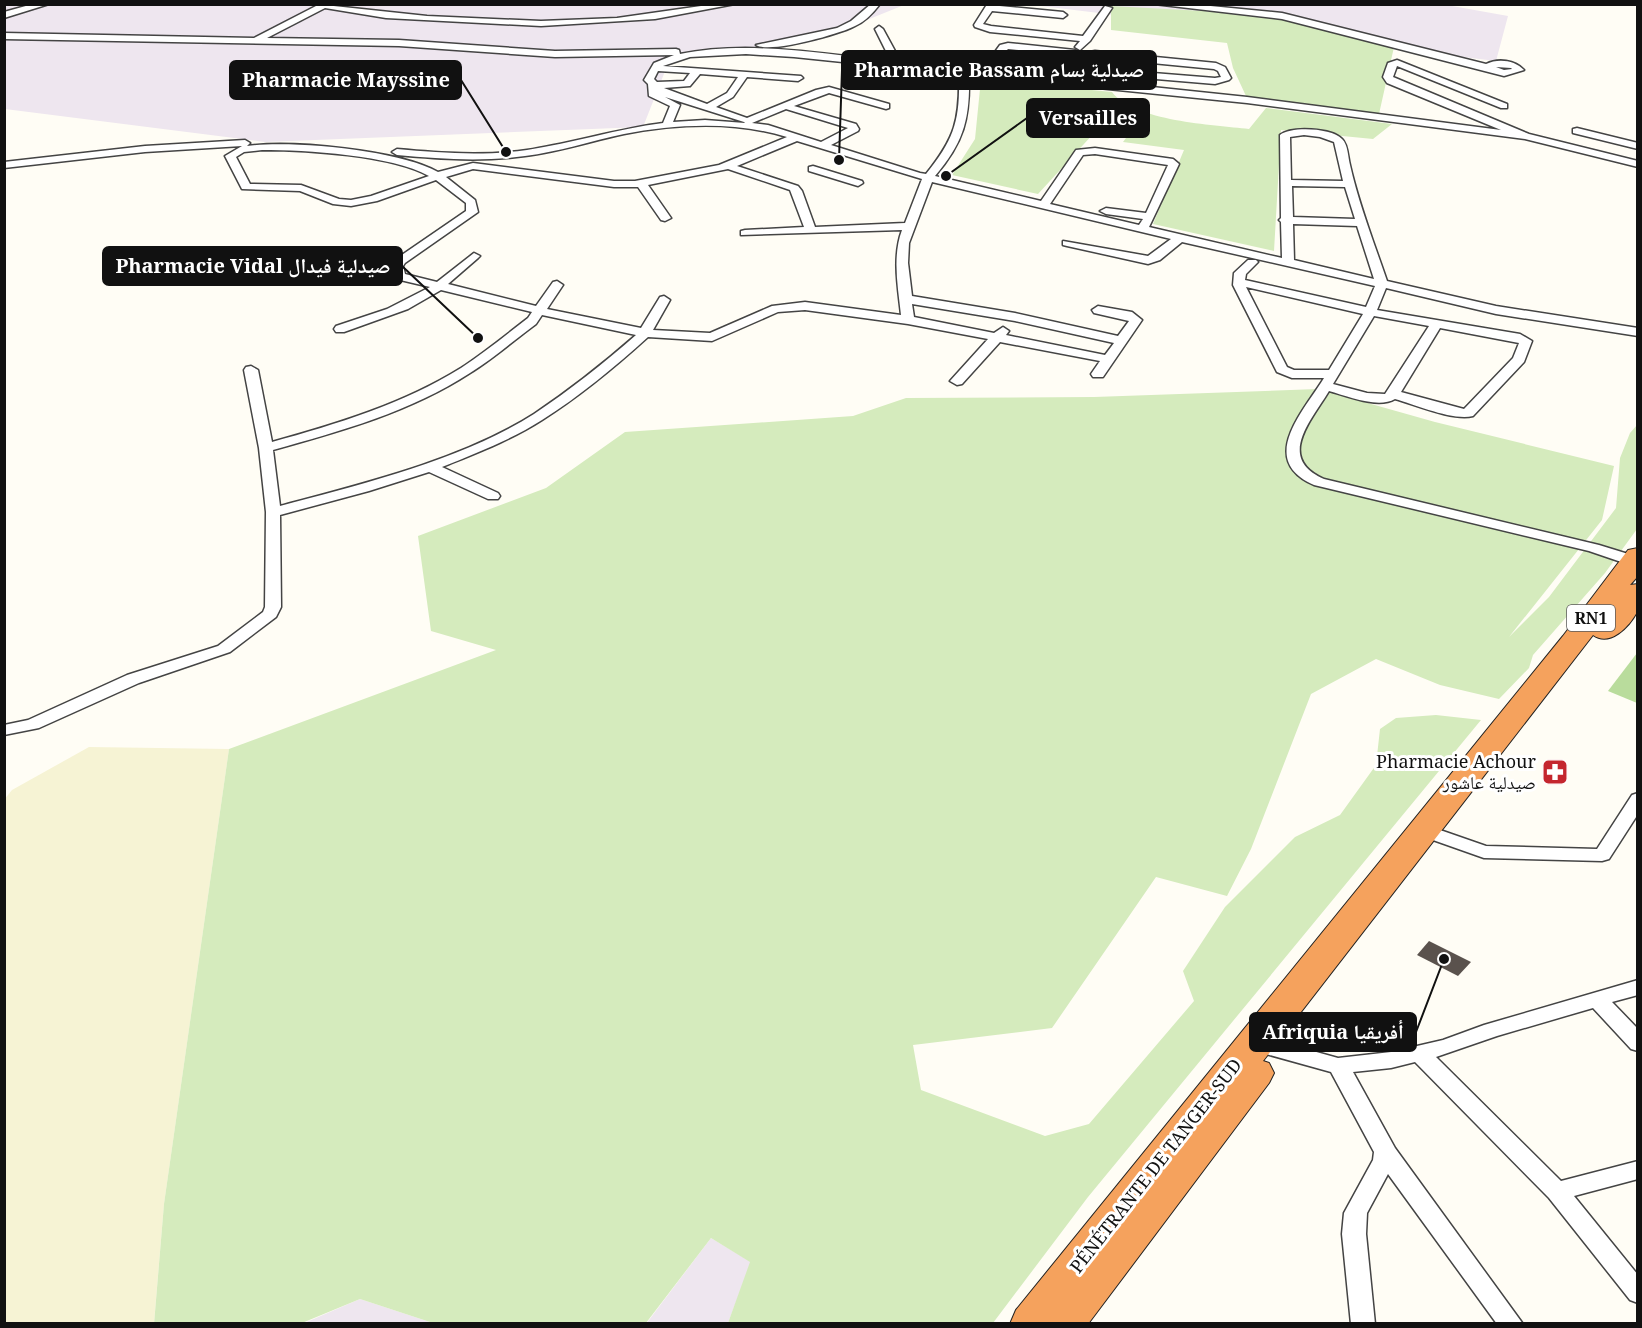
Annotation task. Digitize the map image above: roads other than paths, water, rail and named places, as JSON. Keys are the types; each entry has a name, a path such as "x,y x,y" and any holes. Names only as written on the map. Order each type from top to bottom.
{"highway":[{"name":"PÉNÉTRANTE DE TANGER-SUD","path":"1553,681 1635,559"},
{"name":"PÉNÉTRANTE DE TANGER-SUD","path":"1032,1323 1553,681 1638,591"},
{"name":"PÉNÉTRANTE DE TANGER-SUD","path":"1062,1323 1154,1207 1273,1048 1440,836 1519,723"}],"street":[{"path":"4,15 45,4"},
{"path":"255,41 323,5 410,18 531,24 630,20 731,4"},
{"path":"4,36 399,43 555,54 627,54 721,50 803,39 838,30 870,14 876,4"},
{"path":"1158,4 1282,16 1490,68"},
{"path":"1050,35 1065,12 990,8 978,25 990,29 1087,39"},
{"path":"1054,81 1108,8"},
{"path":"879,29 897,64"},
{"path":"998,58 1003,47 1008,46 1075,53"},
{"path":"1638,164 1525,136 1281,104 794,54 742,52 683,56 663,61 655,68 649,80 652,85 664,93 752,124 928,178 1496,310 1638,332"},
{"path":"1095,54 1204,65 1222,69 1226,78 1215,81 1153,76 1142,89 1144,75 1086,68 1082,63 1087,55 1095,54"},
{"path":"908,320 903,243 928,178 947,155 960,126 965,106 964,71 966,67 975,62 998,58 1064,67"},
{"path":"1504,105 1413,68 1397,63 1392,64 1388,79 1390,81 1525,136"},
{"path":"655,68 798,78"},
{"path":"652,85 687,84 697,71"},
{"path":"708,107 730,95 745,74"},
{"path":"652,85 652,94 675,105 666,125"},
{"path":"4,165 145,149 253,142 328,145 429,156 491,157 528,153 626,131 666,125 752,124 785,106 829,90 886,106"},
{"path":"1456,108 1490,100"},
{"path":"785,106 852,126 854,129 822,145"},
{"path":"1577,131 1638,146"},
{"path":"1288,263 1285,220 1285,135 1294,133 1336,138 1339,141 1349,184 1382,284 1370,312 1293,443 1294,463 1304,475 1328,484 1635,559"},
{"path":"797,137 728,166 641,183 609,184 479,166 462,167 438,175 373,199 342,203 301,188 246,187 230,153 258,147 312,149 393,159 438,175 471,202 472,212 397,266 400,276 437,287 645,333 712,337 776,309 796,306 908,320 1108,359"},
{"path":"1043,206 1080,152 1168,161 1174,164 1150,217 1142,229"},
{"path":"832,175 867,159"},
{"path":"728,166 797,190 810,229"},
{"path":"813,169 858,183"},
{"path":"641,183 665,218"},
{"path":"1286,183 1349,184"},
{"path":"1081,214 1083,210 1092,209 1150,217"},
{"path":"1285,220 1362,223"},
{"path":"745,233 910,226"},
{"path":"1067,243 1148,260 1156,258 1179,238"},
{"path":"340,330 400,308 437,287 474,256"},
{"path":"1252,262 1240,273 1238,282 1284,371 1296,374 1332,374"},
{"path":"1238,282 1370,312 1516,337 1523,339 1527,344 1519,359 1468,413 1460,413 1393,394"},
{"path":"266,448 340,427 394,407 465,371 523,329 541,311 557,285"},
{"path":"906,299 1015,317 1122,340"},
{"path":"273,512 364,489 430,467 538,417 606,367 645,333 664,300"},
{"path":"1098,310 1128,315 1136,320 1098,374"},
{"path":"957,381 1015,317"},
{"path":"1325,386 1378,399 1388,398 1393,394 1437,322"},
{"path":"4,730 33,724 133,679 224,649 270,614 273,607 273,512 266,448 251,370"},
{"path":"430,467 493,496"},
{"path":"1440,836 1484,852 1602,855 1638,799"},
{"path":"1273,1048 1338,1066 1420,1054 1596,998 1638,987"},
{"path":"1596,998 1638,1043"},
{"path":"1420,1054 1557,1191 1638,1293"},
{"path":"1338,1066 1380,1139 1385,1152 1511,1323"},
{"path":"1363,1323 1354,1233 1356,1214 1384,1160 1385,1152"},
{"path":"1557,1191 1638,1170"}],"place":[{"name":"Pharmacie Mayssine","path":"506,152"},
{"name":"Pharmacie Bassam صيدلية بسام","path":"839,160"},
{"name":"Versailles","path":"946,176"},
{"name":"Pharmacie Vidal صيدلية فيدال","path":"478,338"},
{"name":"Pharmacie Achour صيدلية عاشور","path":"1555,772"},
{"name":"Afriquia أفريقيا","path":"1444,959"}]}
